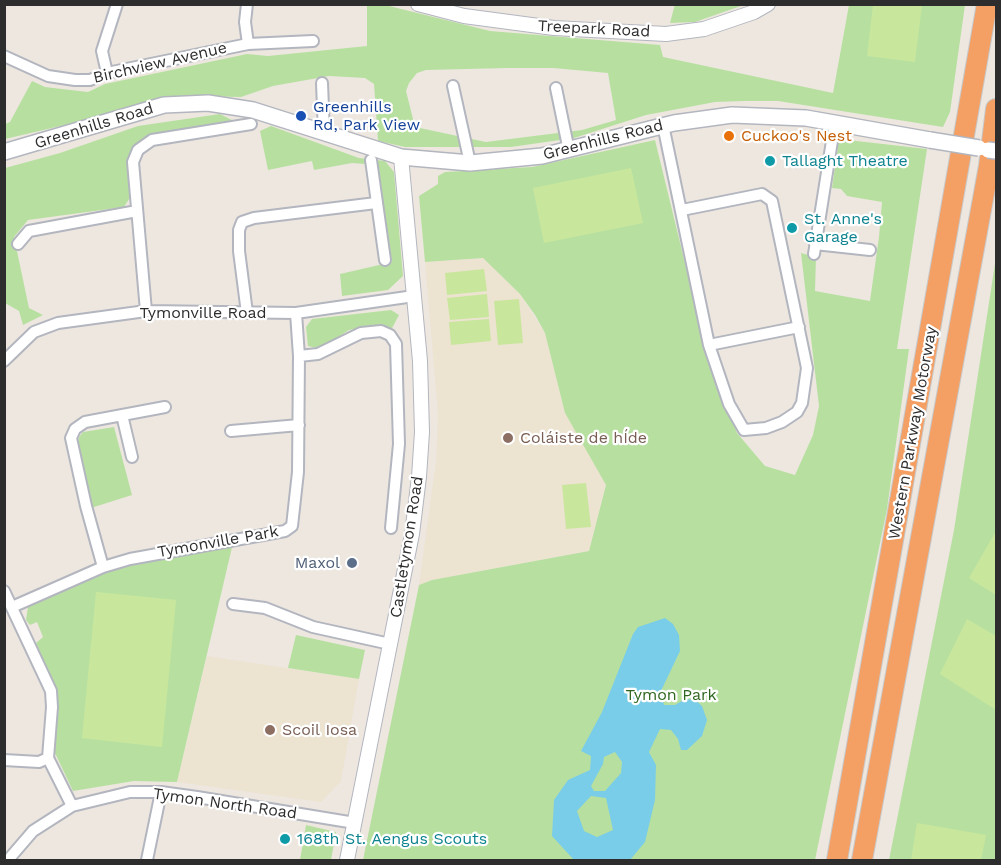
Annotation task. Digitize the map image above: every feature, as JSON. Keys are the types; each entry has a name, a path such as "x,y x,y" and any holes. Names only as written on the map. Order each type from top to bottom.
{"highway":[{"name":"Western Parkway Motorway","path":"837,861 899,519 985,4"},
{"name":"Western Parkway Motorway","path":"862,861 992,158 996,109"},
{"path":"992,158 996,142"}],"main road":[{"name":"Greenhills Road","path":"4,152 126,114 164,105 216,104 253,110 401,157 470,163 513,160 569,151 663,125 746,119 835,123 930,140 992,158"}],"street":[{"path":"107,73 102,51 117,4"},
{"name":"Birchview Avenue","path":"247,4 245,22 248,44"},
{"name":"Treepark Road","path":"418,4 464,16 543,27 666,33 704,29 754,12 768,4"},
{"name":"Birchview Avenue","path":"4,56 48,76 90,80 107,73 248,44 313,41"},
{"path":"322,84 324,133"},
{"path":"453,86 470,163"},
{"path":"556,88 569,151"},
{"path":"835,123 815,249 870,249"},
{"path":"146,311 133,162 138,150 152,140 251,124"},
{"path":"663,125 709,345 736,420 744,430 759,429 790,417 802,403 807,368 780,233 768,196 757,195 682,210"},
{"name":"Castletymon Road","path":"347,861 412,534 419,477 422,432 420,361 401,157"},
{"path":"371,160 385,260"},
{"path":"247,313 239,251 239,230 242,222 254,218 376,203"},
{"path":"18,243 29,231 137,211"},
{"name":"Tymonville Road","path":"4,361 34,332 58,323 146,311 297,313 414,296"},
{"name":"Tymonville Park","path":"12,607 103,567 180,548 285,531 292,526 298,472 297,313"},
{"path":"709,345 799,327"},
{"path":"299,356 318,354 361,333 381,331 390,335 396,344 399,444 391,528"},
{"path":"103,567 83,495 71,438 75,429 85,422 165,407"},
{"path":"122,415 132,457"},
{"path":"231,431 298,425"},
{"path":"4,591 51,691 52,725 48,758 72,806"},
{"path":"233,604 265,608 313,627 390,644"},
{"path":"4,760 39,762 48,758"},
{"name":"Tymon North Road","path":"8,861 33,831 72,806 130,792 161,792 355,823"},
{"path":"147,861 161,792"}],"shaded area":[{"name":"Coláiste de hÍde","path":"483,258 520,294 545,333 565,413 606,484 589,551 432,580 419,585 436,461 438,415 425,262"},
{"name":"Scoil Iosa","path":"207,656 359,679 341,781 321,802 177,782"}],"green space":[{"path":"675,4 744,5 695,22 670,23"},
{"path":"367,5 385,5 490,31 660,45 663,57 833,93 849,5 965,5 950,112 943,127 778,101 715,102 646,115 574,138 511,147 405,147 378,141 374,84 365,78 329,76 273,86 241,97 189,96 5,139 5,124 10,122 32,81 45,87 88,92 105,84 247,54 268,56 367,46","holes":["553,68 608,73 616,120 582,130 486,142 415,127 406,91 417,73 426,70"]},
{"path":"873,5 922,5 915,62 867,56"},
{"path":"220,114 234,121 147,137 136,145 129,159 131,196 124,207 28,220 14,237 29,308 43,315 23,325 19,311 5,303 5,168 60,153 138,126"},
{"path":"271,126 359,158 385,161 394,172 403,276 388,290 342,296 340,274 392,262 377,165 352,163 314,170 312,161 268,170 260,131"},
{"name":"Tymon Park","path":"839,139 927,149 897,349 909,349 887,509 815,860 363,860 419,585 432,580 589,551 606,485 565,413 545,333 535,315 520,294 483,258 425,262 419,196 438,184 438,176 445,172 532,167 655,140 695,304 737,433 765,466 795,475 813,435 819,406 801,253 816,257 815,291 870,301 879,237 882,202 847,196 841,189 832,188"},
{"path":"631,168 643,223 544,243 533,188"},
{"path":"996,257 996,860 889,860 954,530"},
{"path":"484,269 487,291 447,295 445,273"},
{"path":"487,294 489,317 450,320 447,298"},
{"path":"519,299 523,343 498,345 494,301"},
{"path":"391,310 399,315 391,330 379,325 349,330 320,349 308,346 306,327 312,319"},
{"path":"489,319 491,341 451,345 449,322"},
{"path":"114,427 132,495 91,508 77,446 79,437 83,432"},
{"path":"586,483 591,527 566,529 562,485"},
{"path":"996,531 996,595 969,578"},
{"path":"233,543 177,782 134,781 73,791 55,753 56,693 36,643 43,637 37,622 30,625 26,620 28,607 124,565"},
{"path":"96,592 176,600 162,747 82,738"},
{"path":"967,619 996,636 996,710 940,674"},
{"path":"296,635 365,650 359,679 288,668"},
{"path":"917,823 986,835 981,860 911,860"},
{"path":"306,825 336,832 331,860 300,860"}],"water":[{"path":"665,618 673,624 679,635 680,651 661,691 664,705 675,705 685,699 695,700 702,706 707,720 702,736 687,750 681,750 678,739 671,730 660,729 649,752 656,765 655,800 645,842 630,860 574,860 552,836 554,800 568,780 590,770 591,756 581,751 602,712 633,634 638,627","holes":["615,752 622,762 621,773 605,791 594,791 591,786 603,764 604,757","591,796 606,798 613,830 597,837 584,831 577,811"]}],"place":[{"name":"Greenhills Rd, Park View","path":"301,116"},
{"name":"Cuckoo's Nest","path":"729,136"},
{"name":"Tallaght Theatre","path":"770,161"},
{"name":"St. Anne's Garage","path":"792,228"},
{"name":"Coláiste de hÍde","path":"508,438"},
{"name":"Maxol","path":"352,563"},
{"name":"Scoil Iosa","path":"270,730"},
{"name":"168th St. Aengus Scouts","path":"285,839"}]}
